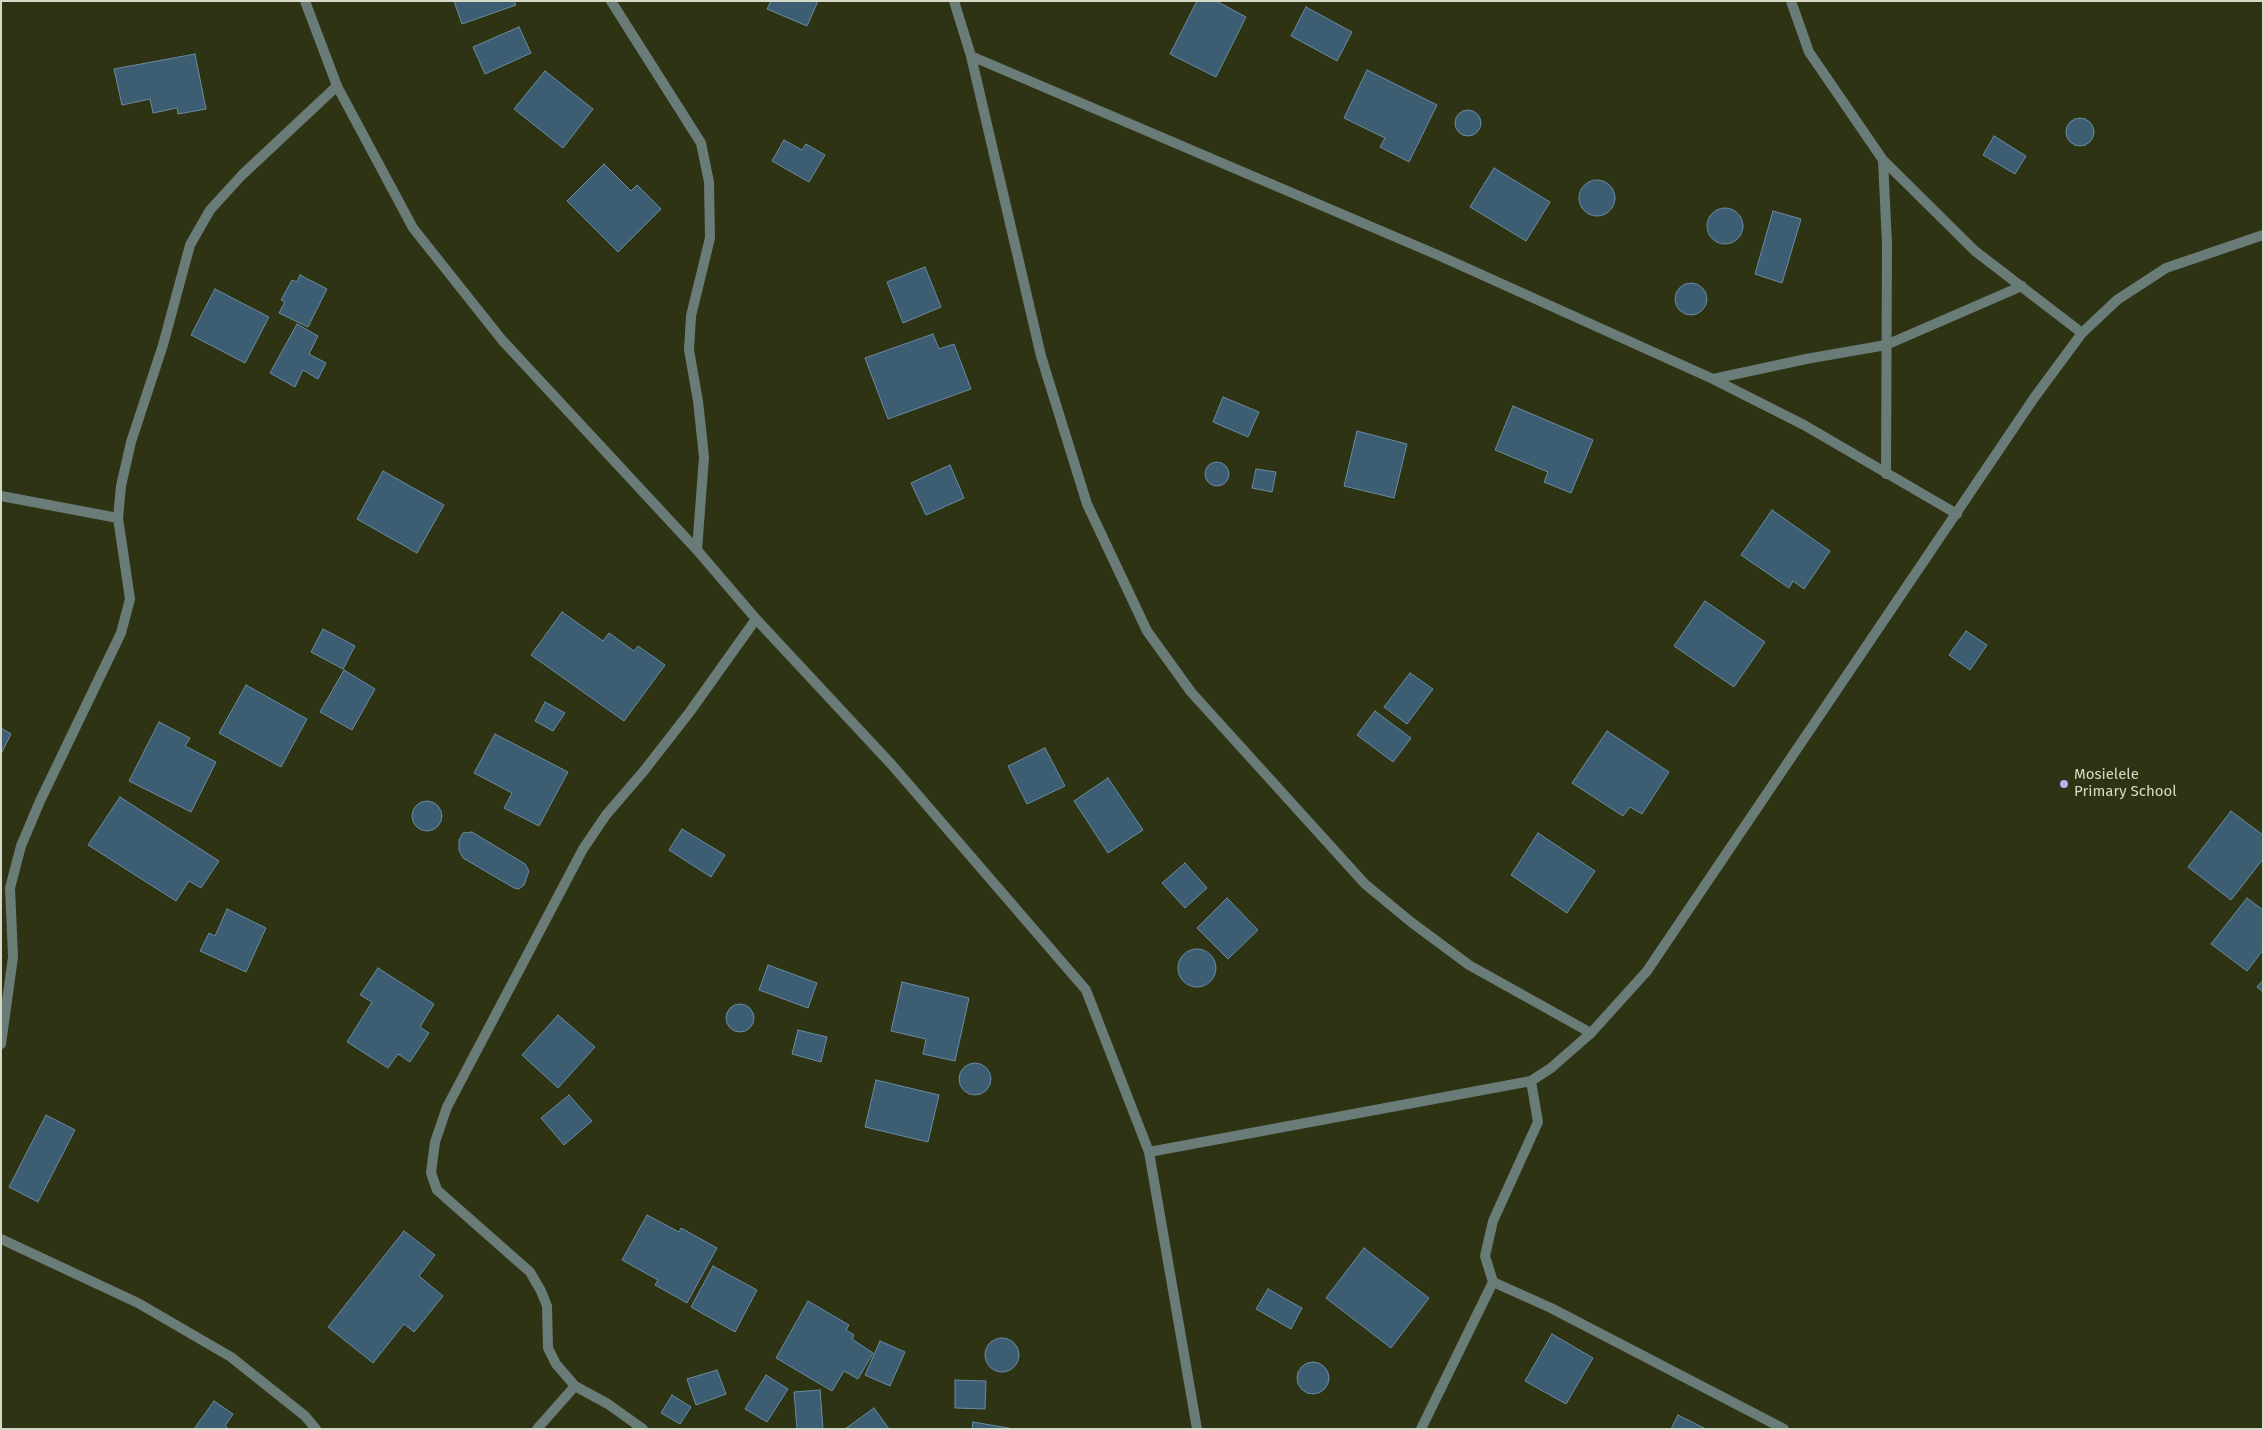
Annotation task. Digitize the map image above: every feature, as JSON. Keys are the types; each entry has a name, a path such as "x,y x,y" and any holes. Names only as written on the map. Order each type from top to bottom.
{"street":[{"path":"305,1 337,86 413,228 502,340 697,550 756,619 892,765 1086,990 1149,1152 1197,1429"},
{"path":"611,1 701,143 709,182 710,238 691,316 689,350 698,401 704,457 697,550"},
{"path":"954,1 971,56 1041,356 1087,504 1147,631 1191,692 1365,884 1411,922 1470,965 1591,1033"},
{"path":"1791,1 1809,52 1883,160 1975,251 2082,333"},
{"path":"971,56 1440,256 1712,379 1804,425 1957,514"},
{"path":"1,1044 14,957 10,888 21,846 40,801 121,633 130,599 118,518 121,486 131,442 163,345 190,245 210,210 242,175 337,86"},
{"path":"1883,160 1887,244 1886,474"},
{"path":"1149,1152 1531,1081 1551,1068 1591,1033 1647,971 2034,398 2082,333 2117,300 2166,268 2263,236"},
{"path":"1712,379 1806,358 1886,344 2022,286"},
{"path":"1,496 118,518"},
{"path":"644,1429 608,1404 575,1386 556,1364 548,1348 547,1306 541,1290 530,1272 437,1190 431,1173 435,1142 447,1108 583,849 606,815 644,772 689,713 756,619"},
{"path":"1421,1429 1492,1282 1485,1256 1494,1221 1538,1122 1531,1081"},
{"path":"1,1239 138,1303 231,1358 304,1416 316,1429"},
{"path":"1492,1282 1551,1308 1784,1429"},
{"path":"537,1429 575,1386"}],"building":[{"path":"454,1 514,1 516,5 462,24"},
{"path":"771,1 818,1 807,26 767,9"},
{"path":"1197,1 1216,1 1246,17 1216,77 1170,54"},
{"path":"1306,7 1352,32 1337,61 1291,36"},
{"path":"519,27 531,53 485,74 473,47"},
{"path":"195,54 206,109 178,114 177,108 153,113 150,99 122,105 114,69"},
{"path":"1367,70 1437,105 1409,162 1380,147 1385,138 1344,118"},
{"path":"545,71 593,109 563,148 514,109"},
{"path":"1468,110 1477,114 1481,123 1477,132 1468,136 1459,132 1455,123 1459,114"},
{"path":"2080,118 2090,122 2094,132 2090,142 2080,146 2070,142 2066,132 2070,122"},
{"path":"1994,136 2026,156 2015,174 1983,155"},
{"path":"784,140 802,150 806,144 825,155 809,182 772,161"},
{"path":"604,164 631,191 637,185 661,209 618,252 567,201"},
{"path":"1494,168 1550,202 1526,241 1470,207"},
{"path":"1597,180 1610,185 1615,198 1610,211 1597,216 1584,211 1579,198 1584,185"},
{"path":"1725,208 1732,209 1738,213 1742,219 1742,233 1738,239 1732,243 1725,244 1718,243 1712,239 1708,233 1707,226 1708,219 1712,213 1718,209"},
{"path":"1773,211 1801,219 1782,283 1755,274"},
{"path":"925,267 941,307 903,323 887,282"},
{"path":"300,275 327,289 308,327 279,313 285,302 281,300 292,280 297,282"},
{"path":"1691,283 1703,287 1707,299 1703,311 1691,315 1679,311 1675,299 1679,287"},
{"path":"215,289 269,317 245,363 191,335"},
{"path":"297,324 318,336 309,354 326,363 318,379 303,370 295,387 270,373"},
{"path":"933,334 939,349 954,344 971,389 888,419 865,358"},
{"path":"1223,397 1259,412 1248,437 1213,422"},
{"path":"1513,406 1593,440 1571,493 1544,482 1548,472 1495,450"},
{"path":"1357,431 1407,444 1394,498 1344,486"},
{"path":"1217,462 1226,465 1229,474 1226,483 1217,486 1208,483 1205,474 1208,465"},
{"path":"950,465 964,498 926,515 911,483"},
{"path":"1256,469 1276,472 1272,492 1252,488"},
{"path":"383,471 444,505 417,553 357,519"},
{"path":"1772,510 1830,551 1804,589 1793,581 1789,588 1741,555"},
{"path":"1705,601 1765,642 1734,687 1674,646"},
{"path":"562,612 603,641 609,633 634,651 638,646 665,665 624,721 531,655"},
{"path":"323,629 355,646 343,669 311,652"},
{"path":"1966,631 1987,645 1970,670 1949,655"},
{"path":"344,670 375,689 352,730 320,712"},
{"path":"1410,673 1433,689 1407,724 1384,707"},
{"path":"246,685 307,719 281,767 219,733"},
{"path":"545,702 565,713 553,731 535,721"},
{"path":"1375,711 1411,738 1393,762 1357,735"},
{"path":"159,722 190,738 185,746 216,762 191,812 129,781"},
{"path":"1,728 11,734 1,754"},
{"path":"1607,731 1669,772 1642,814 1630,807 1623,816 1572,783"},
{"path":"495,734 568,772 539,826 504,808 512,793 474,773"},
{"path":"1045,748 1065,786 1027,804 1008,766"},
{"path":"1108,778 1143,830 1108,853 1074,801"},
{"path":"120,797 219,861 201,888 189,881 176,901 88,845"},
{"path":"427,801 438,805 442,816 438,827 427,831 416,827 412,816 416,805"},
{"path":"2231,811 2263,835 2263,859 2231,900 2188,867"},
{"path":"682,829 725,855 711,877 669,850"},
{"path":"472,832 525,864 529,871 524,885 519,889 514,888 463,858 459,850 459,840 463,833"},
{"path":"1538,833 1595,871 1567,913 1511,875"},
{"path":"1185,863 1207,888 1185,908 1162,883"},
{"path":"1227,898 1258,930 1228,959 1197,928"},
{"path":"2247,898 2263,910 2263,950 2247,971 2211,944"},
{"path":"227,909 266,928 246,972 200,951 209,933 215,936"},
{"path":"1197,949 1210,955 1216,968 1210,981 1197,987 1184,981 1178,968 1184,955"},
{"path":"768,965 817,983 808,1008 759,990"},
{"path":"378,968 434,1004 420,1027 429,1033 410,1062 398,1054 388,1068 347,1042 372,1002 360,995"},
{"path":"2263,980 2263,992 2257,987"},
{"path":"902,982 969,998 955,1061 923,1054 926,1039 891,1031"},
{"path":"740,1004 750,1008 754,1018 750,1028 740,1032 730,1028 726,1018 730,1008"},
{"path":"558,1015 595,1047 558,1088 522,1055"},
{"path":"798,1030 827,1037 821,1062 792,1054"},
{"path":"975,1063 981,1064 986,1068 990,1073 990,1085 986,1090 981,1094 975,1095 969,1094 964,1090 960,1085 959,1079 960,1073 964,1068 969,1064"},
{"path":"876,1080 939,1095 928,1142 865,1127"},
{"path":"569,1095 592,1121 564,1145 541,1118"},
{"path":"46,1115 75,1130 38,1202 9,1187"},
{"path":"647,1215 679,1232 681,1228 717,1248 687,1303 655,1285 658,1280 622,1260"},
{"path":"404,1231 435,1255 419,1276 443,1296 414,1332 404,1324 373,1363 328,1327"},
{"path":"1364,1248 1429,1298 1391,1348 1326,1298"},
{"path":"713,1266 757,1290 735,1332 691,1307"},
{"path":"1268,1289 1302,1308 1291,1329 1256,1309"},
{"path":"808,1301 849,1325 846,1330 854,1335 852,1339 873,1353 858,1379 844,1371 832,1391 776,1358"},
{"path":"1552,1334 1593,1358 1566,1404 1525,1381"},
{"path":"1002,1338 1009,1339 1014,1343 1018,1348 1018,1362 1014,1367 1009,1371 1002,1372 995,1371 990,1367 986,1362 985,1355 986,1348 990,1343 995,1339"},
{"path":"880,1341 905,1352 890,1386 865,1375"},
{"path":"1313,1362 1319,1363 1324,1367 1328,1372 1328,1384 1324,1389 1319,1393 1313,1394 1307,1393 1302,1389 1298,1384 1297,1378 1298,1372 1302,1367 1307,1363"},
{"path":"717,1370 726,1394 696,1405 687,1379"},
{"path":"766,1375 788,1389 767,1422 745,1409"},
{"path":"955,1380 986,1381 985,1409 955,1408"},
{"path":"820,1390 823,1429 797,1429 794,1392"},
{"path":"672,1395 691,1407 680,1424 661,1413"},
{"path":"214,1401 233,1414 225,1426 229,1429 194,1429"},
{"path":"874,1408 889,1429 845,1429"},
{"path":"1678,1415 1706,1429 1671,1429"},
{"path":"973,1422 1014,1429 972,1429"}],"place":[{"name":"Mosielele Primary School","path":"2064,784"}]}
